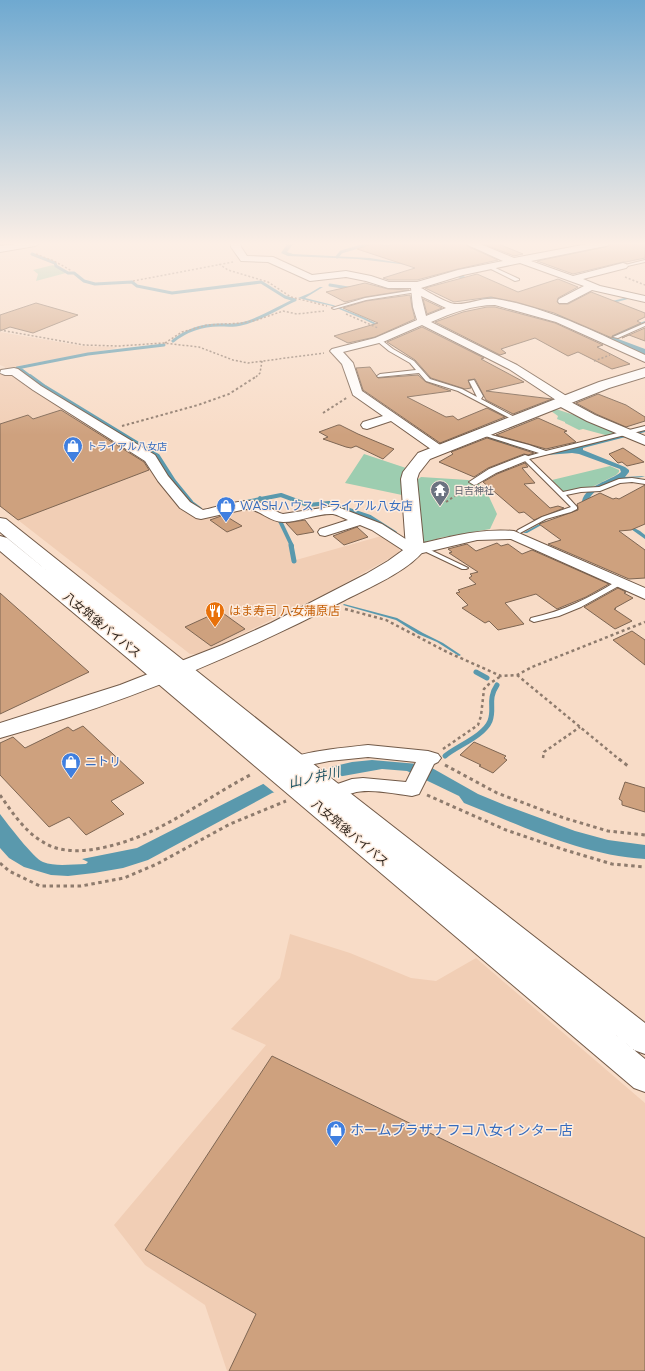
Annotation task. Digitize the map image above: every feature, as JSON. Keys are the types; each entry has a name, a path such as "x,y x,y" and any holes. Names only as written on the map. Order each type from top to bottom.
{"highway":[{"name":"八女筑後バイパス","path":"0,523 173,673 302,780 645,1078"},
{"name":"八女筑後バイパス","path":"0,542 173,673"},
{"name":"八女筑後バイパス","path":"302,780 645,1041"}],"street":[{"path":"419,307 422,321"},
{"path":"336,351 379,340 422,321 459,307"},
{"path":"514,307 560,320 645,359"},
{"path":"422,321 513,368 591,418 632,435"},
{"path":"336,351 348,363 356,392 440,449"},
{"path":"5,372 14,371 49,396 150,458 162,478 185,505 201,515 246,505 255,506 266,510 273,516 283,518 330,509 377,527 417,550"},
{"path":"417,550 409,479 411,472 424,456 604,385 645,372"},
{"path":"367,425 392,417"},
{"path":"470,485 485,474 506,464 526,458"},
{"path":"325,532 362,520"},
{"path":"0,731 118,694 173,673 258,637 328,602 394,566 417,550 461,538 498,532 517,533 645,594"},
{"path":"368,751 428,759 413,787 352,786 302,780 329,755 368,751"}],"lane":[{"path":"616,337 645,324"},
{"path":"379,340 390,350 412,362 420,371 434,382 460,390 517,420"},
{"path":"380,376 420,371"},
{"path":"472,381 482,402"},
{"path":"526,458 632,435 645,428"},
{"path":"480,435 527,446 544,454"},
{"path":"517,533 544,518 575,508 526,458"},
{"path":"562,494 581,490 600,489 619,482 632,480 645,482"},
{"path":"417,550 464,568"},
{"path":"534,620 544,618 582,604 620,583"}],"path":[{"path":"331,307 394,333"},
{"path":"164,343 182,332 207,325 218,323 242,323 283,311 302,314 335,308"},
{"path":"0,330 84,345 119,346 164,343 199,347 240,362 262,361 336,351"},
{"path":"118,437 128,434 122,430 122,426 172,410 198,405 229,394 255,378 260,373 262,361"},
{"path":"323,414 356,392"},
{"path":"446,502 470,485"},
{"path":"328,602 337,607 386,620 446,652 501,676 518,675 532,667 645,622"},
{"path":"518,675 628,766"},
{"path":"501,676 488,684 484,690 482,720 478,726 428,759 497,794 564,818 608,831 645,835"},
{"path":"543,758 544,752 580,727"},
{"path":"0,796 25,827 38,840 57,849 78,851 102,848 129,841 150,833 250,776 302,780"},
{"path":"0,863 9,871 40,886 81,886 124,878 157,864 230,824 284,802 302,780"},
{"path":"413,787 506,830 612,864 645,867"}],"shaded area":[{"path":"0,332 82,346 117,348 18,366 11,372 144,456 198,517 251,505 279,517 296,560 385,535 400,544 399,553 331,591 199,654 190,654 0,506 0,372 4,371 5,367 0,365"},
{"path":"290,934 350,953 411,978 436,981 476,958 645,1103 645,1371 227,1371 205,1305 145,1265 114,1225 266,1045 231,1029 280,978"}],"green space":[{"path":"556,409 620,433 609,436 583,429 579,430 557,419 558,416 551,411"},
{"path":"364,454 406,468 402,495 345,483"},
{"path":"610,466 619,470 619,472 592,487 564,492 552,480"},
{"path":"421,477 468,480 484,486 497,514 490,529 439,538 425,543 421,541 422,525 417,515 417,480"}],"water":[{"path":"334,307 361,316 392,331 390,332"},
{"path":"516,307 526,307 558,315 589,307 598,307 563,316 577,324 606,336 645,321 645,323 613,337 645,349 645,357 555,317"},
{"path":"645,429 645,432 583,448 583,450 625,467 629,470 629,472 625,477 645,476 618,480 606,484 595,491 588,501 594,507 640,531 645,535 645,539 631,529 545,523 527,533 523,533 543,522 576,514 585,504 582,501 588,491 621,472 620,469 579,454 572,453 547,455 488,440 489,437 527,446 546,454"},
{"path":"344,604 397,618 443,643 461,655 459,656 437,642 418,634 396,620 343,605"},
{"name":"山ノ井川","path":"372,760 418,764 432,768 478,794 575,831 608,840 645,845 645,859 598,852 575,846 530,830 464,803 459,796 407,771 382,769 304,783 272,793 148,860 123,868 68,876 51,875 24,867 9,858 0,848 0,814 27,848 43,862 59,865 86,864 88,862 82,859 137,848 267,782 352,762"}],"pier":[{"path":"328,765 344,778 304,785 276,794 261,782"}],"building":[{"path":"24,307 50,307 78,315 33,333 10,327 0,331 0,315"},
{"path":"412,307 415,319 375,337 348,343 334,336 378,323 343,308"},
{"path":"425,307 442,308 427,314"},
{"path":"487,307 495,307 555,323 603,345 597,347 630,364 612,369 578,352 568,356 535,338 501,349 506,353 500,355 435,322 463,312"},
{"path":"533,307 630,307 645,313 645,317 637,321 641,323 612,336 612,338 554,313"},
{"path":"422,327 484,358 481,359 524,382 486,391 552,399 513,414 486,400 475,379 468,380 471,388 465,389 431,378 415,360 387,342"},
{"path":"645,328 645,341 629,335 622,338"},
{"path":"370,367 378,378 418,375 426,382 451,391 407,397 446,417 453,416 458,420 487,408 505,417 440,443 363,390 356,368"},
{"path":"598,394 626,405 645,417 645,421 626,427 596,414 576,403"},
{"name":"トライアル八女店","path":"61,410 144,462 149,470 18,520 0,506 0,424 28,415 33,419"},
{"path":"538,418 567,431 564,432 576,442 546,449 496,435"},
{"path":"338,425 394,449 383,459 356,446 351,448 346,447 323,439 328,437 319,432"},
{"path":"487,438 534,453 528,455 524,454 488,468 474,477 439,462 453,454 451,452"},
{"path":"623,448 644,462 627,466 622,462 618,463 609,454"},
{"path":"525,463 528,467 522,468 535,483 524,484 550,508 558,506 564,508 534,520 524,512 519,513 483,482 497,474"},
{"path":"645,485 645,524 631,530 619,531 645,550 645,578 629,579 548,544 561,540 539,524 578,510 577,504 600,493 613,499 619,499"},
{"name":"WASHハウス トライアル八女店","path":"224,515 242,526 227,532 210,520"},
{"path":"305,520 314,532 297,535 286,523"},
{"path":"357,527 368,537 344,545 333,536"},
{"path":"497,543 501,546 508,544 522,554 532,550 609,584 586,597 557,609 536,594 505,603 524,624 498,630 489,621 485,623 462,608 468,605 456,593 460,592 458,590 476,584 469,578 472,576 470,574 478,572 449,553 452,552 448,549 467,544 476,551"},
{"path":"618,588 633,598 614,609 632,621 615,629 584,607"},
{"path":"0,593 89,672 0,714"},
{"name":"はま寿司 八女蒲原店","path":"220,611 245,629 211,646 185,627"},
{"path":"632,631 645,640 645,665 613,640"},
{"name":"ニトリ","path":"83,726 144,783 111,801 124,814 86,835 69,817 49,827 0,775 0,743 13,737 25,748 68,727 73,731"},
{"path":"474,742 506,756 504,758 507,760 493,773 479,766 481,765 460,755"},
{"path":"625,782 645,788 645,812 622,805 622,801 619,799"},
{"name":"ホームプラザナフコ八女インター店","path":"272,1056 645,1238 645,1371 229,1371 256,1314 145,1250"}],"waterway":[{"path":"173,341 189,331 201,327 213,325 236,325 262,317 281,307"},
{"path":"17,368 88,354 164,345"},
{"path":"19,368 31,377"},
{"path":"30,376 45,387 158,456 174,481 192,503 200,509"},
{"path":"261,499 281,495 308,505 329,503 370,517 395,533"},
{"path":"241,503 261,499"},
{"path":"261,499 276,512"},
{"path":"280,521 292,546"},
{"path":"291,545 294,561"},
{"path":"476,672 487,678"},
{"path":"445,756 476,736 487,726 492,712 492,695 497,685"}],"place":[{"name":"トライアル八女店","path":"73,463"},
{"name":"日吉神社","path":"440,507"},
{"name":"WASHハウス トライアル八女店","path":"226,523"},
{"name":"はま寿司 八女蒲原店","path":"215,628"},
{"name":"ニトリ","path":"71,779"},
{"name":"ホームプラザナフコ八女インター店","path":"336,1147"}]}
